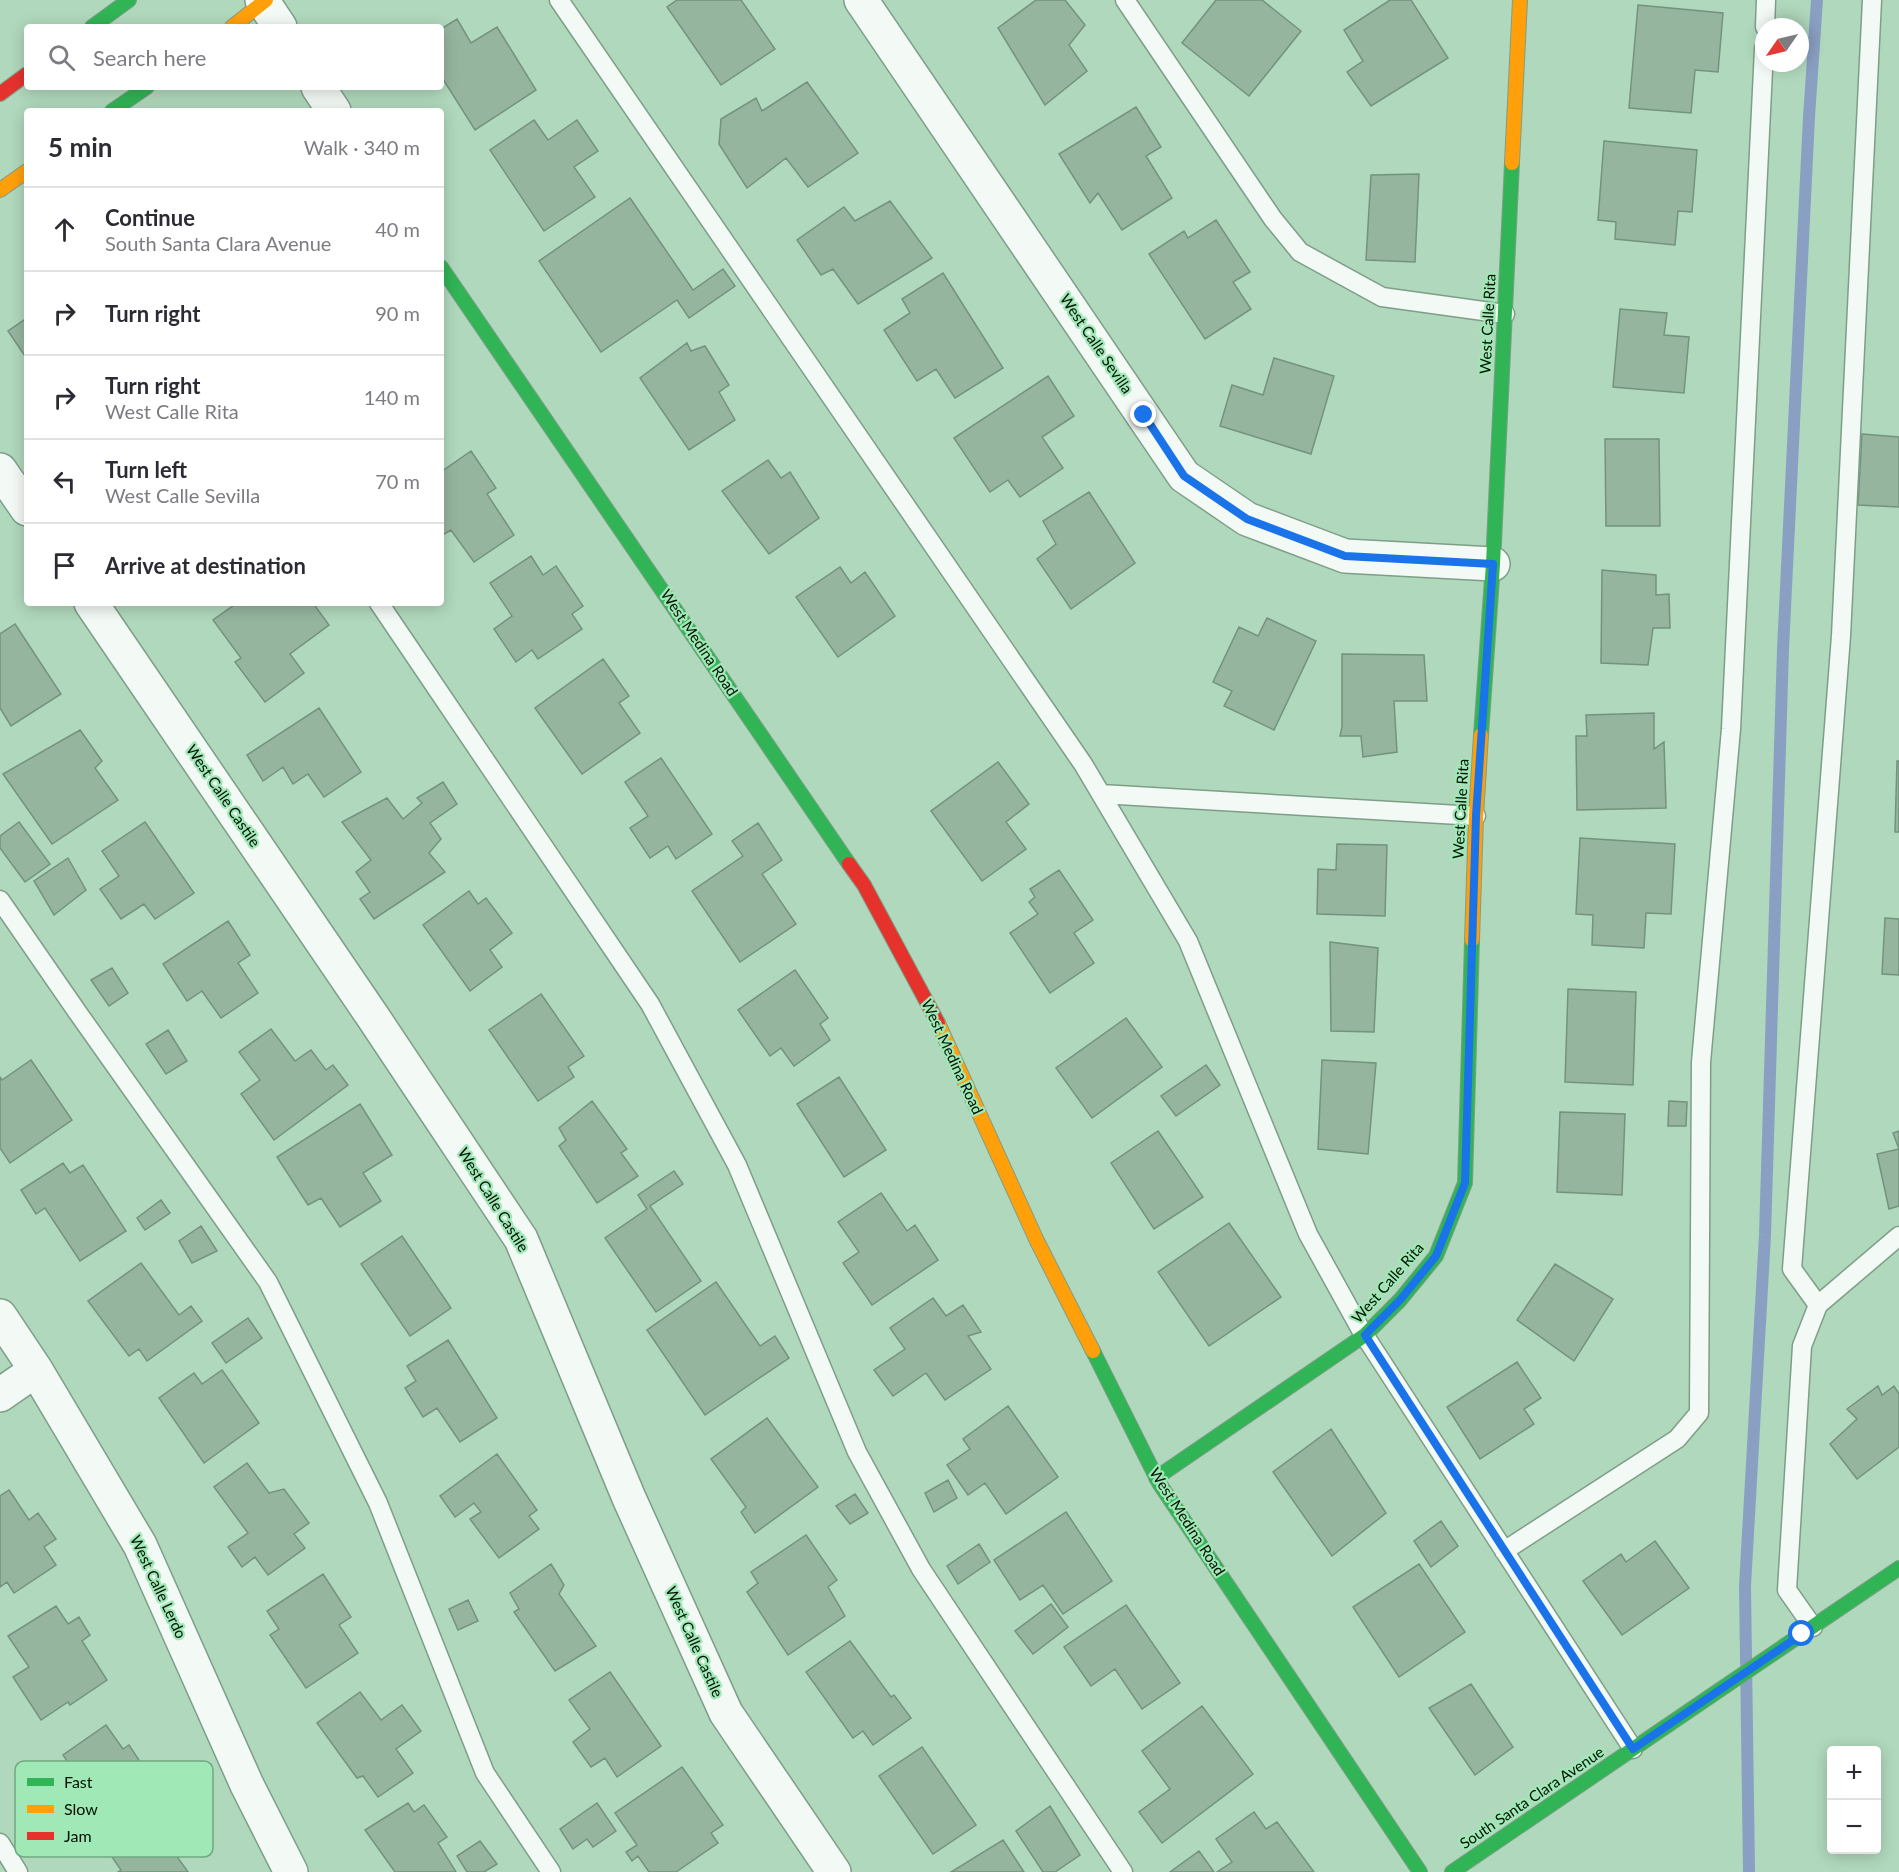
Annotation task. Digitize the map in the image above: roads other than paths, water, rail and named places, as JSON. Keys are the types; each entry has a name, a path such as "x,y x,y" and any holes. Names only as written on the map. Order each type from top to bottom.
{"street":[{"path":"96,24 129,0"},
{"name":"West Calle Sevilla","path":"861,0 1184,476 1247,519 1345,556 1493,564"},
{"name":"West Calle Rita","path":"1156,1478 1365,1335 1400,1300 1436,1256 1465,1183 1476,816 1493,564 1520,0"},
{"path":"237,24 268,7"},
{"path":"0,94 24,76"},
{"path":"116,108 143,90"},
{"path":"320,90 332,108"},
{"path":"0,190 24,173"},
{"name":"West Medina Road","path":"444,271 864,885 942,1030 1037,1241 1156,1478 1420,1872"},
{"path":"0,470 24,505"},
{"name":"West Calle Castile","path":"93,606 360,997 521,1239 629,1498 726,1713 834,1872"},
{"name":"West Calle Lerdo","path":"0,1316 36,1370 140,1545 248,1785 291,1872"},
{"path":"0,1395 36,1370"},
{"name":"South Santa Clara Avenue","path":"1452,1872 1899,1568"}],"lane":[{"path":"559,0 1083,764 1188,940 1308,1234 1365,1335 1633,1749"},
{"path":"1125,0 1273,219 1300,252 1382,297 1505,314"},
{"path":"1765,18 1766,0"},
{"path":"1818,1305 1792,1269 1840,636 1872,0"},
{"path":"1504,1551 1677,1439 1699,1413 1701,1062 1731,729 1763,72"},
{"path":"381,606 650,1004 737,1165 856,1452 921,1569 1123,1872"},
{"path":"1101,794 1476,816"},
{"path":"0,900 268,1282 378,1503 485,1773 551,1872"},
{"path":"1813,1627 1787,1590 1802,1346 1818,1305 1899,1236"},
{"path":"0,1843 18,1872"}],"waterway":[{"path":"1749,1872 1745,1586 1765,1235 1783,649 1809,117 1817,0"}]}
